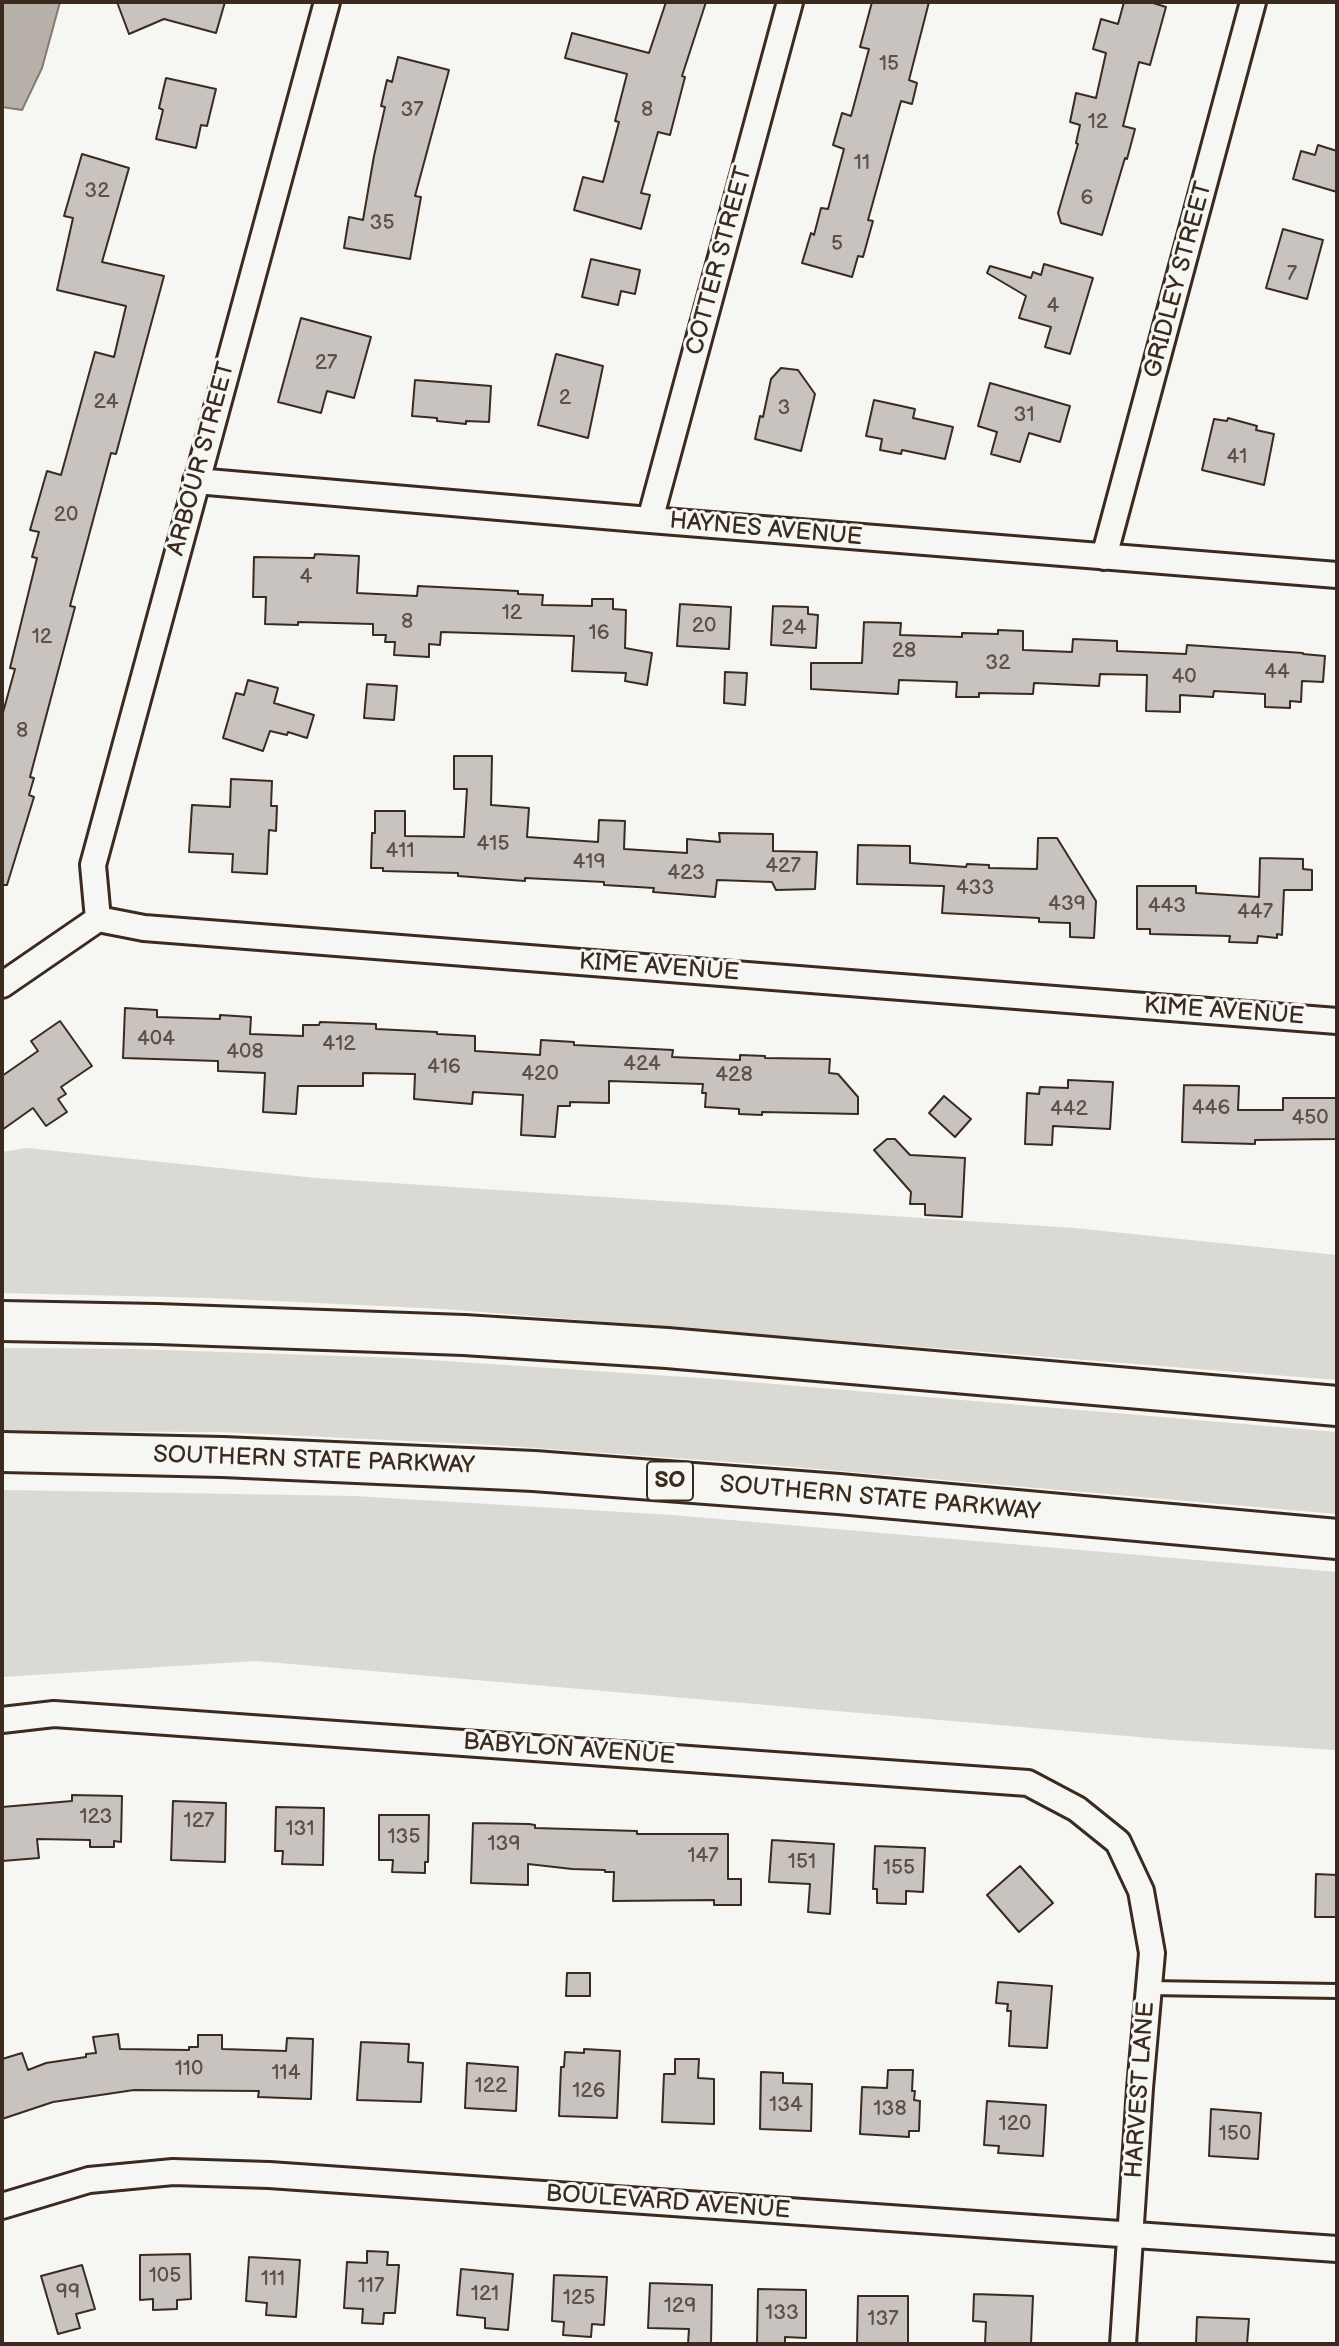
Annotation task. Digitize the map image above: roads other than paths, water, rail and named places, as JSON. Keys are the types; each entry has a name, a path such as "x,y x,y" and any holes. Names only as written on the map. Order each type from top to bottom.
{"highway":[{"path":"2,1321 489,1337 667,1348 1337,1406"},
{"name":"SOUTHERN STATE PARKWAY","path":"2,1452 223,1457 534,1471 839,1494 1337,1539"}],"street":[{"name":"ARBOUR STREET","path":"97,919 93,865 327,2"},
{"name":"COTTER STREET","path":"650,520 790,2"},
{"name":"GRIDLEY STREET","path":"1104,557 1253,2"},
{"name":"HAYNES AVENUE","path":"196,481 1337,575"},
{"path":"2,985 97,919"},
{"name":"KIME AVENUE","path":"97,919 144,928 1337,1021"},
{"name":"BABYLON AVENUE","path":"2,1720 54,1714 1028,1783 1077,1809 1118,1842"},
{"name":"HARVEST LANE","path":"1118,1842 1141,1891 1152,1953 1124,2344"},
{"name":"BOULEVARD AVENUE","path":"2,2206 89,2180 173,2172 242,2174 1337,2249"}],"lane":[{"path":"1149,1988 1337,1991"}]}
